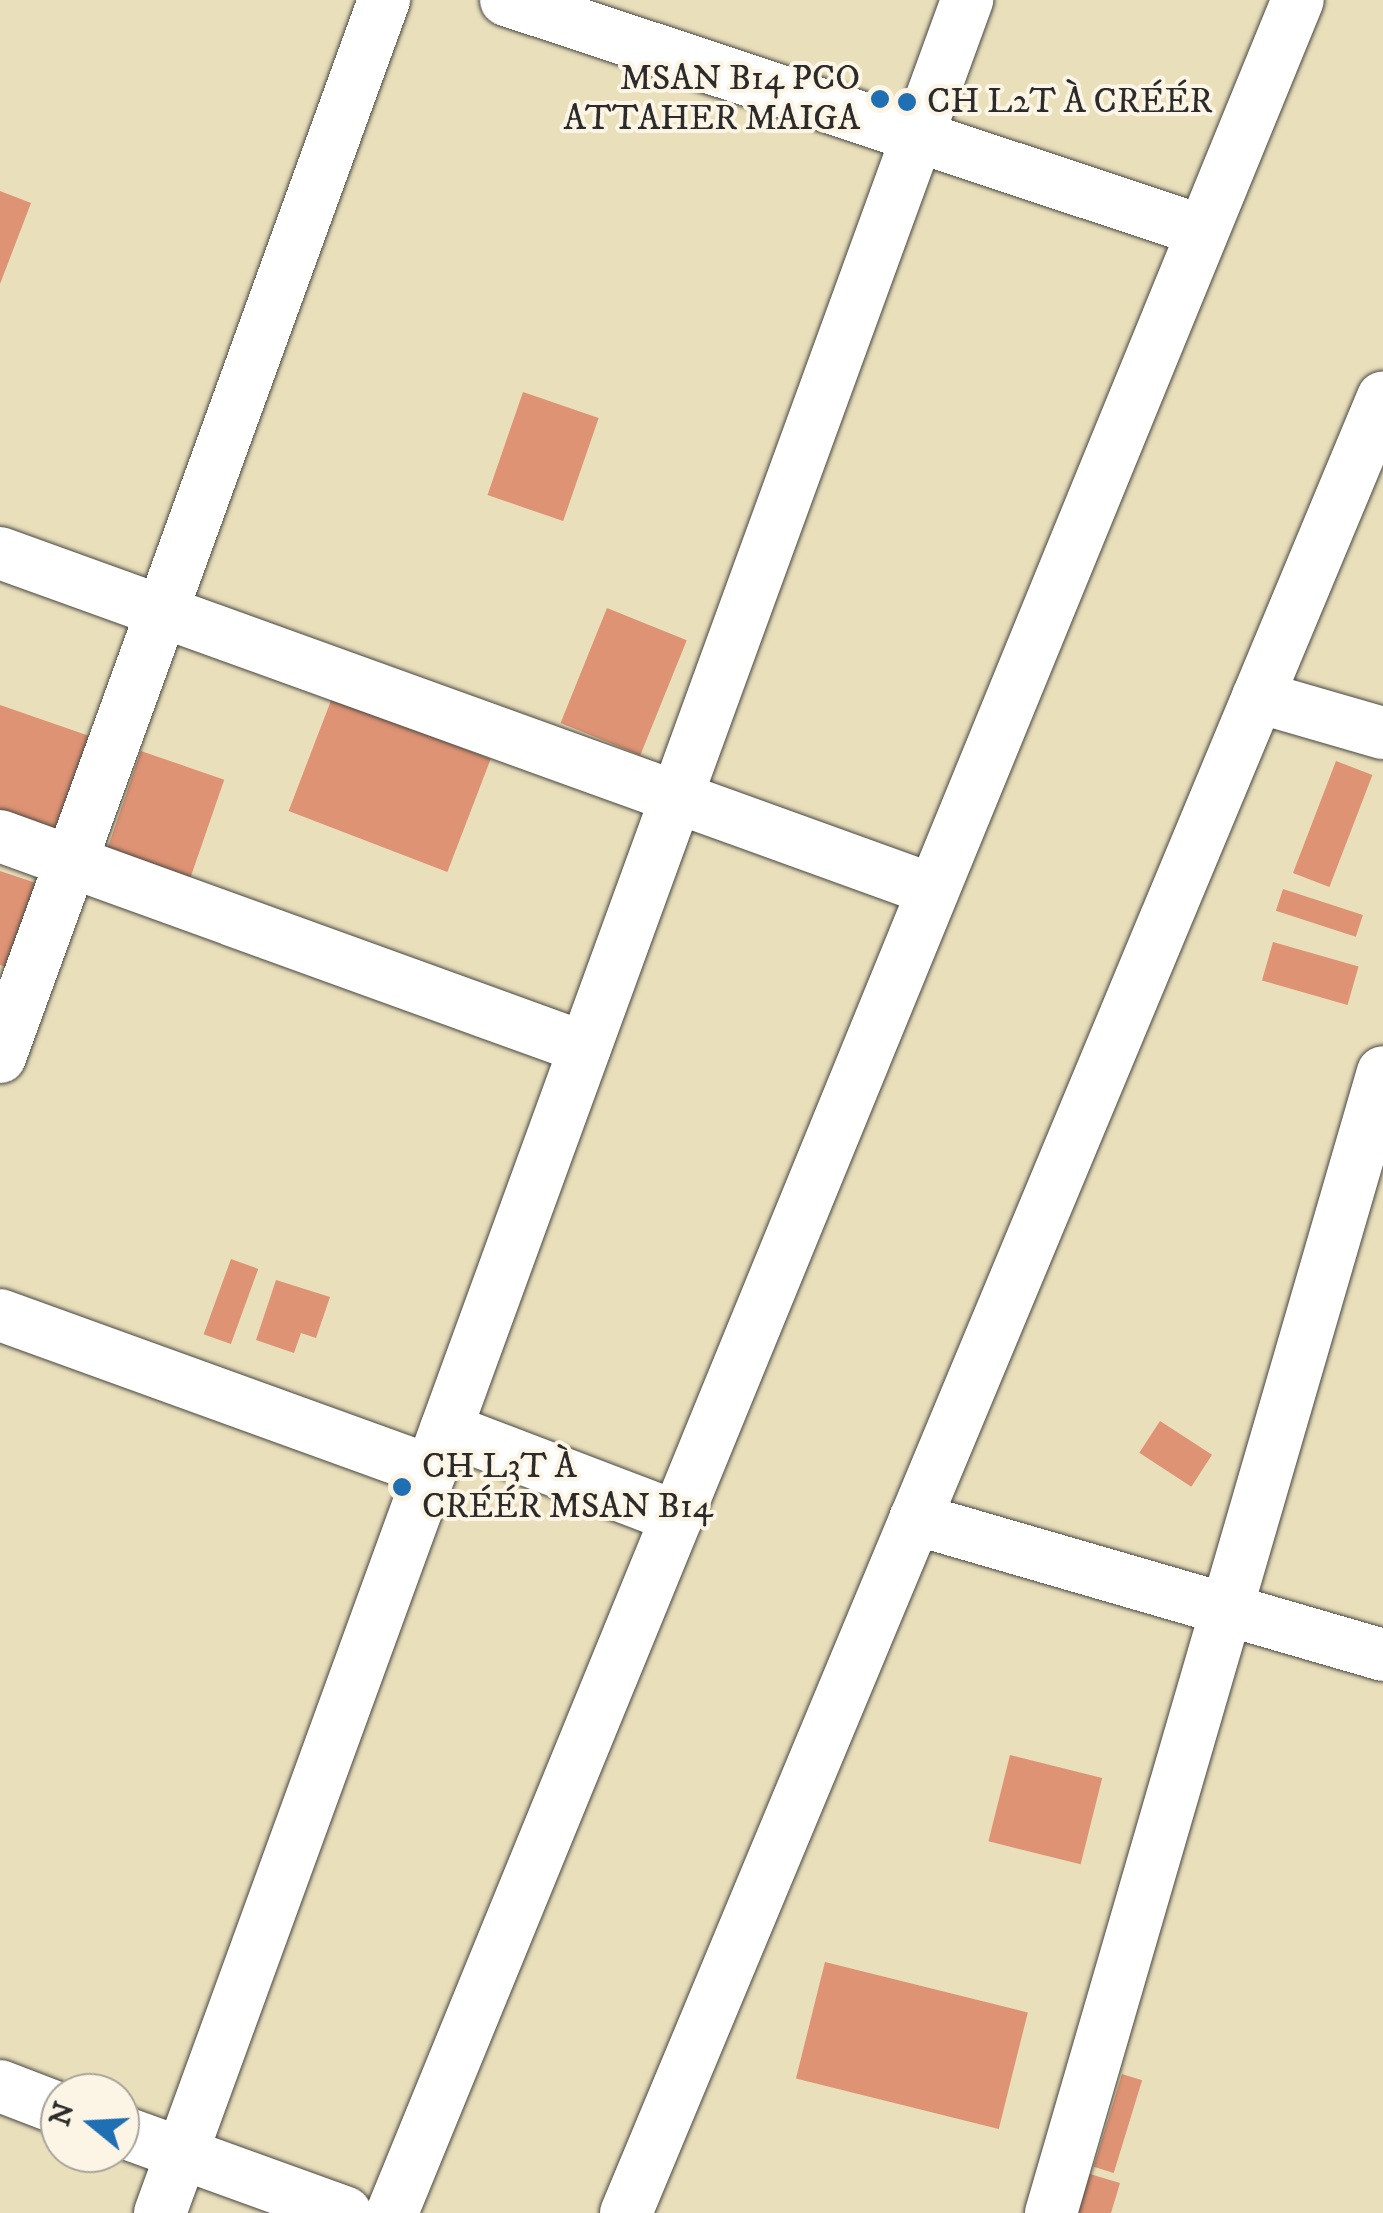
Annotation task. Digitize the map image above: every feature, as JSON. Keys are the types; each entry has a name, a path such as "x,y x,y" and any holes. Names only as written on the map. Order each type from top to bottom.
{"street":[{"path":"0,1057 384,0"},
{"path":"506,0 1203,231"},
{"path":"160,2213 967,0"},
{"path":"392,2213 1298,0"},
{"path":"626,2213 1383,397"},
{"path":"0,552 933,890"},
{"path":"1258,697 1383,733"},
{"path":"0,836 585,1048"},
{"path":"1051,2213 1383,1072"},
{"path":"0,1315 439,1450 677,1516"},
{"path":"916,1518 1383,1655"},
{"path":"0,2086 40,2101"},
{"path":"140,2138 346,2213"}],"building":[{"path":"0,191 31,203 0,284"},
{"path":"523,392 599,418 563,521 488,495"},
{"path":"607,608 687,640 640,755 561,723"},
{"path":"332,698 491,759 447,872 289,811"},
{"path":"0,705 98,739 60,847 0,826"},
{"path":"141,751 224,780 186,889 103,861"},
{"path":"1336,761 1372,775 1329,887 1293,873"},
{"path":"0,871 45,886 15,970 0,965"},
{"path":"1283,889 1363,915 1356,937 1276,911"},
{"path":"1273,942 1359,967 1348,1005 1262,980"},
{"path":"231,1259 258,1269 231,1344 204,1334"},
{"path":"276,1280 330,1297 316,1338 301,1333 294,1353 256,1340"},
{"path":"1160,1421 1212,1455 1191,1487 1139,1453"},
{"path":"1010,1755 1102,1778 1081,1864 988,1841"},
{"path":"825,1962 1028,2013 999,2129 796,2078"},
{"path":"1122,2074 1142,2080 1114,2173 1094,2167"},
{"path":"1090,2174 1120,2183 1111,2213 1078,2213"}],"place":[{"name":"MSAN B14 PCO ATTAHER MAIGA","path":"880,99"},
{"name":"CH L2T À CRÉÉR","path":"907,102"},
{"name":"CH L3T À CRÉÉR MSAN B14","path":"402,1487"}]}
